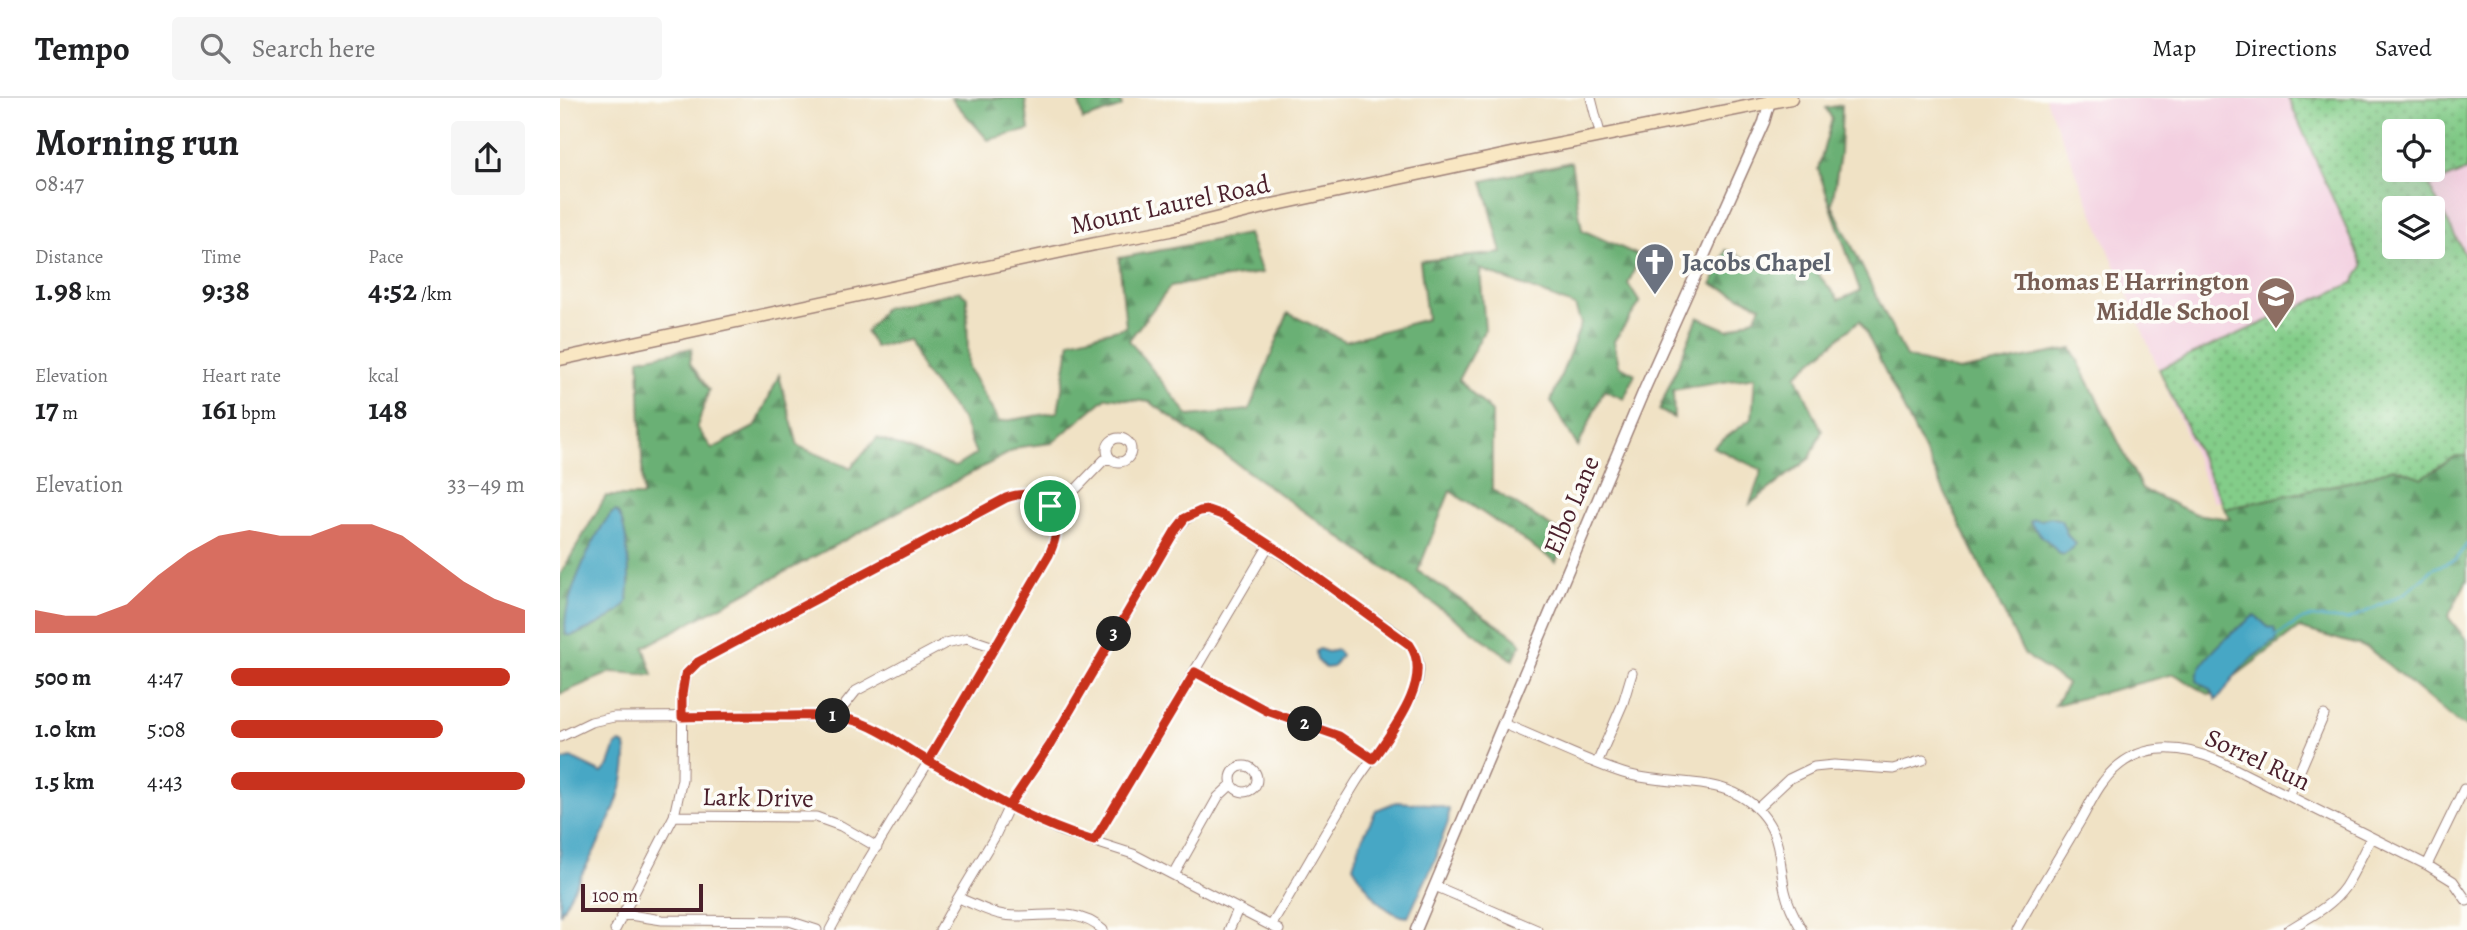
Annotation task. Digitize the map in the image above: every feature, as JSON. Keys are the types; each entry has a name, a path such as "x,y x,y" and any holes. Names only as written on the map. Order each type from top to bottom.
{"main road":[{"name":"Mount Laurel Road","path":"560,359 1170,230 1277,204 1770,100 1791,98"}],"street":[{"path":"1591,98 1601,137"},
{"name":"Elbo Lane","path":"1416,930 1629,425 1763,122 1770,100"},
{"path":"1050,506 1077,488 1104,460 1110,458"},
{"path":"615,930 674,816 681,779 682,695 685,675 698,662 1006,498 1022,494 1038,496 1055,514 1058,530 1053,546 830,930"},
{"path":"560,737 591,722 614,717 836,716 871,727 928,761 1009,806 1051,827 1133,855 1275,928 1340,807 1396,726 1413,689 1419,666 1415,652 1398,634 1269,545 1216,513 1200,511 1185,518 1170,539 1050,745 1009,806 994,838 940,930"},
{"path":"1094,841 1269,545"},
{"path":"836,716 856,691 953,640 967,638 994,647"},
{"path":"1195,672 1267,711 1339,736 1373,759"},
{"path":"1597,764 1623,703 1632,673"},
{"path":"2289,796 2324,715"},
{"path":"1504,724 1597,764 1640,778 1715,785 1737,793 1757,809 1773,832 1785,893 1802,930"},
{"name":"Sorrel Run","path":"2015,930 2098,788 2111,772 2129,760 2159,748 2190,750 2228,765 2427,865 2453,881 2467,901"},
{"path":"1757,809 1789,779 1814,767 1834,765 1892,769 1923,760"},
{"path":"1174,875 1217,797 1233,784"},
{"path":"2427,865 2464,789"},
{"name":"Lark Drive","path":"674,816 816,817 841,826 877,847"},
{"path":"2288,930 2337,896 2346,886 2371,838"},
{"path":"1435,886 1522,927 1537,930"},
{"path":"958,898 1001,915 1079,916 1103,930"},
{"path":"1229,930 1238,909"},
{"path":"623,914 662,920 789,920 817,930"}],"shaded area":[{"name":"Thomas E Harrington Middle School","path":"2045,98 2467,98 2467,453 2443,450 2214,502"}],"green space":[{"path":"951,98 1025,98 1029,130 988,140"},
{"path":"1078,98 1120,98 1122,107 1083,120"},
{"path":"2288,98 2467,98 2467,170 2445,179 2445,119 2382,119 2382,182 2438,182 2429,186 2434,196 2382,196 2382,259 2445,259 2445,217 2467,259 2467,456 2456,456 2422,478 2394,468 2357,480 2225,509 2159,369 2353,283 2363,266"},
{"path":"1842,105 1840,153 1832,205 1906,357 1958,371 2072,349 2142,489 2195,514 2230,519 2225,509 2357,480 2394,468 2422,478 2456,456 2467,456 2467,580 2448,617 2467,640 2467,727 2458,723 2368,648 2299,628 2210,695 2174,674 2055,705 2067,684 2024,654 1860,320 1796,375 1822,431 1810,458 1750,504 1762,470 1713,447 1752,418 1755,377 1673,390 1674,418 1659,410 1698,317 1728,330 1756,317 1761,306 1712,284 1726,250 1773,270 1814,269 1839,300 1860,291 1818,169 1832,119 1826,108"},
{"path":"1571,162 1582,230 1640,256 1628,284 1640,303 1614,341 1619,365 1635,374 1624,399 1604,390 1578,447 1551,401 1581,324 1575,306 1480,269 1485,329 1458,380 1492,412 1492,489 1566,536 1556,562 1450,491 1418,571 1517,638 1521,644 1513,660 1150,402 1107,397 1052,443 1020,447 644,647 653,675 612,672 560,694 560,575 606,496 643,496 639,359 692,348 690,363 709,390 697,427 712,449 756,426 779,375 798,446 850,468 877,438 955,467 976,454 962,419 923,371 909,340 875,347 866,332 884,308 960,291 967,297 968,367 999,422 1058,412 1070,341 1126,327 1119,258 1248,234 1262,273 1171,286 1129,340 1189,416 1249,410 1288,313 1345,341 1427,319 1420,261 1502,253 1483,181"}],"water":[{"path":"616,511 623,527 628,555 627,602 599,624 579,633 566,635 567,609 577,578 604,523"},
{"path":"2050,517 2061,520 2068,536 2076,544 2064,555 2058,553 2030,522 2033,519"},
{"path":"2255,615 2268,627 2274,628 2277,640 2248,662 2216,700 2211,690 2197,681 2198,673 2210,654"},
{"path":"1319,649 1328,652 1337,650 1341,655 1333,667 1325,668 1317,660 1316,651"},
{"path":"616,745 625,745 626,765 614,809 593,855 560,914 560,761 571,758 602,773 609,765"},
{"path":"1396,802 1431,804 1449,809 1448,822 1437,856 1408,917 1390,911 1383,905 1353,866 1360,843 1376,810"}],"waterway":[{"path":"2273,638 2301,620 2311,617 2347,620 2370,610 2405,593 2434,568 2455,560 2467,544"}],"place":[{"name":"Jacobs Chapel","path":"1655,296"},
{"name":"Thomas E Harrington Middle School","path":"2276,330"}],"route":[{"path":"1050,506 1038,496 1030,494 1006,498 698,662 685,675 682,717 836,716 860,722 881,733 928,761 951,774 985,794 1003,804 1051,827 1094,841 1195,672 1267,711 1339,736 1373,759 1400,718 1413,689 1419,666 1415,652 1405,639 1293,560 1232,521 1208,510 1192,513 1175,531 1050,745 1009,806 928,761 1049,555 1058,530 1055,514 1050,506"}]}
